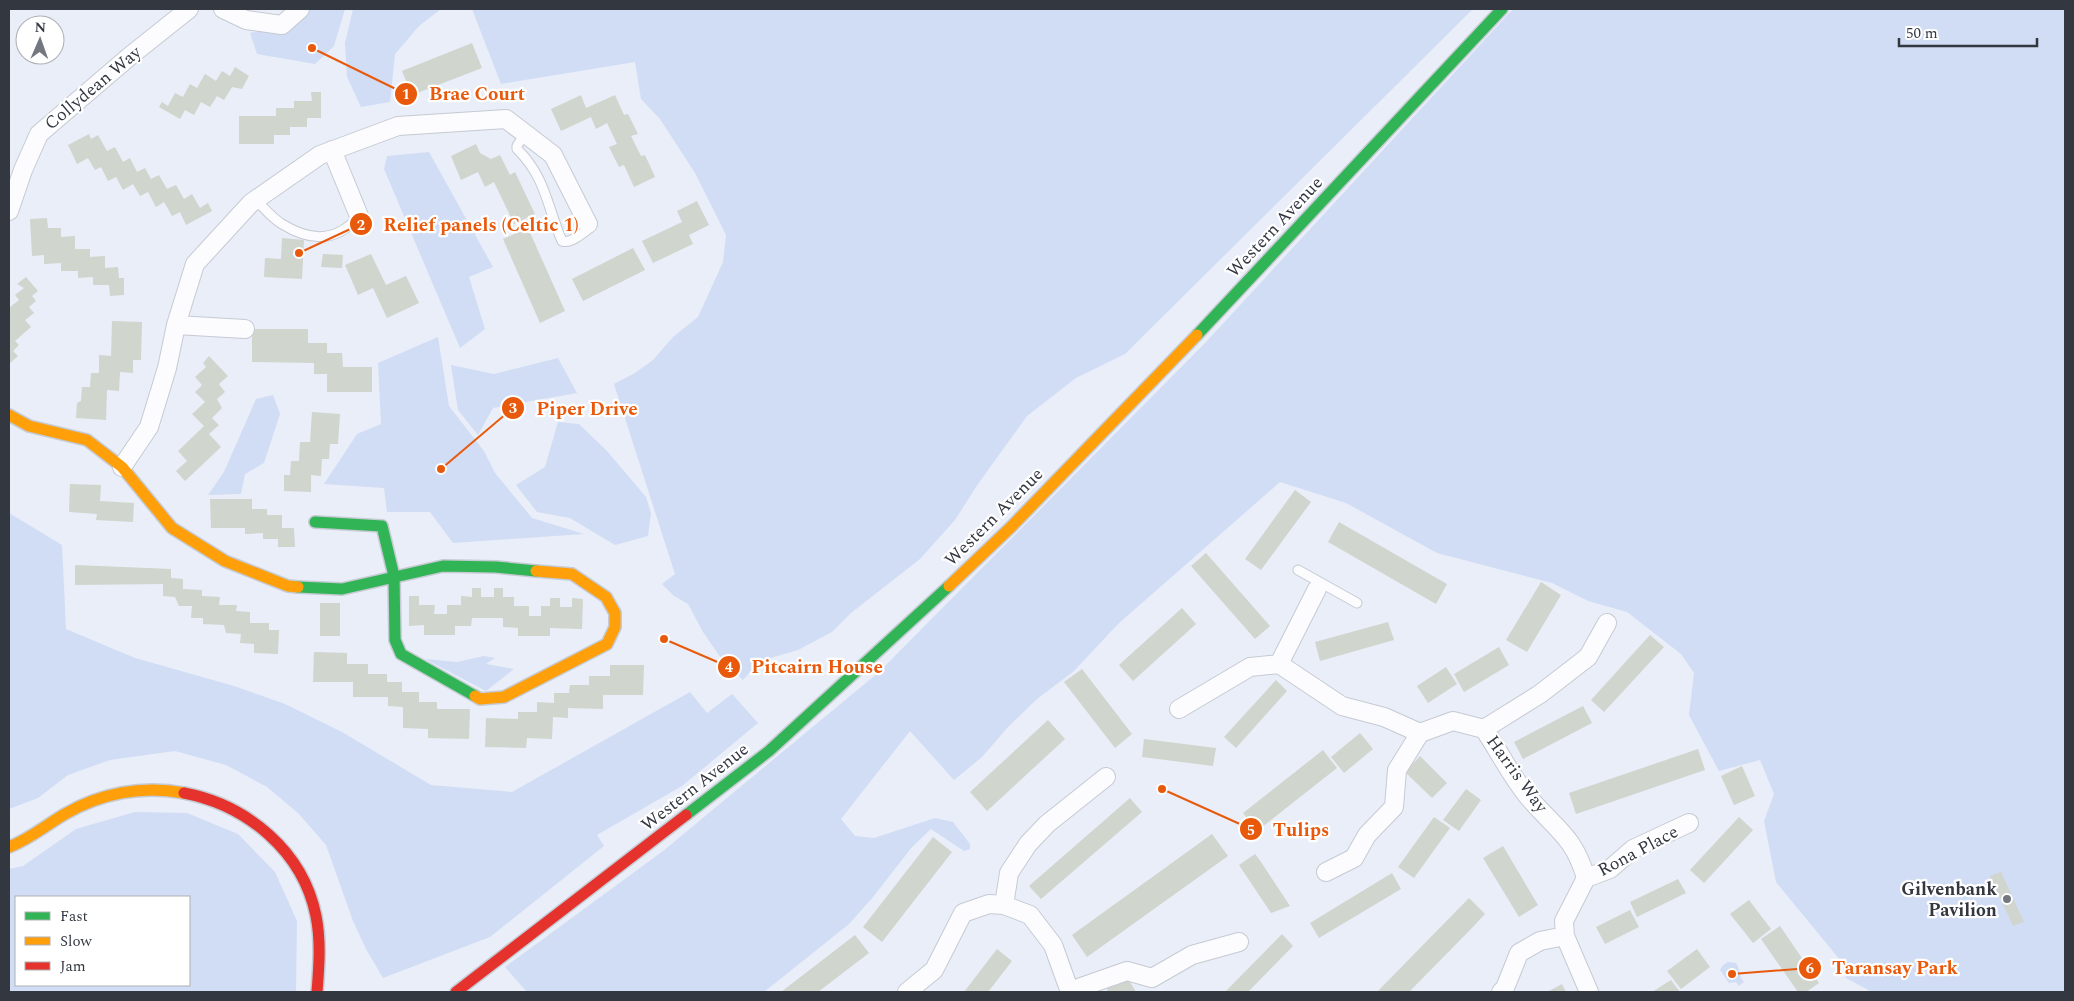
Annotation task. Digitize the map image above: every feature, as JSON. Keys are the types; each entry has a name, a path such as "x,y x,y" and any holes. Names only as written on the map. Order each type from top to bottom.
{"street":[{"name":"Collydean Way","path":"9,211 23,170 39,134 130,56 189,9"},
{"path":"223,9 246,20 282,25 300,9"},
{"name":"Western Avenue","path":"456,992 769,751 910,623 1011,527 1240,291 1502,9"},
{"path":"122,467 149,428 167,368 176,325 195,264 256,200 320,155 398,126 506,119 553,155 588,224"},
{"path":"332,150 358,216"},
{"path":"176,325 245,329"},
{"path":"9,415 29,426 87,440 122,467 172,528 225,561 288,586 342,589 394,576 443,566 496,567 572,574 606,597 615,613 615,627 607,644 504,697 480,699 401,654 395,640 394,576 382,526 315,522"},
{"path":"1280,664 1319,587"},
{"path":"1484,729 1540,694 1588,657 1607,623"},
{"path":"1178,709 1250,668 1280,664 1342,706 1384,717 1420,733 1397,770 1394,807 1367,835 1354,858 1326,872"},
{"name":"Harris Way","path":"1420,733 1452,721 1484,729 1530,799 1569,838 1580,858 1586,878"},
{"path":"1004,905 1009,873 1028,844 1047,824 1106,777"},
{"path":"9,847 75,809 102,798 130,790 156,789 210,798 232,808 256,822 276,839 306,884 314,906 319,930 317,992"},
{"name":"Rona Place","path":"1586,878 1610,869 1634,849 1689,823"},
{"path":"1586,878 1564,921 1565,936 1589,992"},
{"path":"907,992 934,970 964,913 989,904 1004,905 1030,915 1053,945 1070,991 1127,971 1152,978 1192,955 1239,942"},
{"path":"1501,992 1505,988 1519,953 1540,941 1565,936"},
{"path":"319,966 329,992"}],"lane":[{"path":"525,133 517,149 532,166 538,177 562,241 571,240 587,230 588,224"},
{"path":"256,200 283,225 314,236 328,237 337,234 349,227 358,216"},
{"path":"1298,570 1319,587 1357,603"}],"shaded area":[{"path":"300,9 345,9 334,46 315,64 257,54 250,33 282,25"},
{"path":"353,9 441,9 419,26 395,54 390,102 361,107 347,77 345,43"},
{"path":"472,9 1473,9 1125,354 1076,378 1027,416 978,484 955,520 920,559 851,613 832,632 798,650 760,661 743,680 723,661 703,632 688,604 674,596 662,584 675,574 614,384 635,373 653,360 673,337 698,317 723,262 726,235 695,173 660,119 641,99 635,62 501,84"},
{"path":"1513,9 2065,9 2065,992 1872,992 1846,978 1845,966 1776,882 1764,821 1774,794 1760,760 1719,771 1689,715 1694,673 1681,654 1627,612 1588,601 1552,583 1437,553 1346,503 1280,482 1118,624 1074,671 1037,699 1008,727 982,757 954,780 910,731 841,819 855,836 874,838 935,818 953,822 970,844 970,849 964,851 931,829 912,847 849,924 764,992 527,992 505,967 663,851 879,672 1206,342"},
{"path":"429,152 493,267 469,277 485,329 460,348 384,169 387,156"},
{"path":"438,337 449,406 484,451 495,473 532,518 584,534 453,543 430,512 387,512 384,488 324,484 357,434 381,424 378,363"},
{"path":"558,358 577,393 493,408 478,435 458,410 451,365 494,374"},
{"path":"273,395 280,414 264,463 245,474 241,494 208,495 224,472 256,399"},
{"path":"558,422 579,424 607,451 646,497 651,513 648,536 615,545 570,518 537,512 516,485 545,467"},
{"path":"9,513 62,545 66,629 135,658 234,686 285,704 342,732 431,785 512,792 690,692 707,713 732,694 758,723 682,786 597,835 604,846 490,937 383,978 366,949 353,921 326,845 298,813 267,787 226,765 175,751 110,760 68,775 38,798 9,809"},
{"path":"484,656 495,658 486,664 514,669 486,691 425,659 457,662"},
{"path":"135,812 187,813 238,834 275,872 297,921 296,992 9,992 9,869 23,866 76,829"},
{"path":"1728,962 1736,963 1737,965 1744,982 1739,986 1736,982 1729,983 1720,970"}],"building":[{"path":"472,43 482,68 412,95 402,71"},
{"path":"235,67 249,76 242,89 232,87 224,100 217,96 210,107 201,102 194,115 185,110 180,119 159,107 162,102 168,106 175,93 183,97 190,84 197,88 205,74 216,81 222,71 230,76"},
{"path":"311,92 321,92 321,118 307,118 307,127 290,127 290,135 274,135 274,144 239,144 239,116 276,116 276,108 294,108 294,101 312,101"},
{"path":"581,95 586,108 615,95 624,115 628,114 638,134 631,136 641,156 645,155 655,177 634,187 624,165 619,167 609,147 617,144 607,123 596,129 591,117 561,131 551,109"},
{"path":"89,134 91,139 98,135 107,151 115,147 123,162 130,158 137,172 145,168 151,179 159,175 167,189 176,185 184,199 192,194 200,208 208,203 212,211 186,225 180,212 172,216 164,202 156,207 148,192 140,196 133,184 123,190 116,177 108,181 101,167 95,170 88,158 77,164 68,145"},
{"path":"476,144 480,153 491,159 500,155 510,175 515,172 535,214 514,224 494,182 485,187 478,172 461,180 451,156"},
{"path":"697,201 709,225 689,235 693,244 653,263 642,241 682,222 677,211"},
{"path":"47,218 48,228 61,228 61,237 75,236 75,249 90,249 90,257 105,256 105,268 118,267 119,278 124,278 124,295 110,296 109,285 93,285 93,277 78,278 78,271 61,271 61,263 44,264 44,255 32,256 30,219"},
{"path":"528,228 565,311 540,323 503,239"},
{"path":"282,238 304,240 302,279 264,277 265,258 281,259"},
{"path":"633,248 645,270 583,301 572,279"},
{"path":"323,254 343,255 342,268 321,267"},
{"path":"371,254 386,285 406,276 419,303 387,318 373,288 358,295 345,265"},
{"path":"26,277 38,291 32,296 36,301 29,307 34,313 25,320 31,327 15,341 19,345 13,351 18,356 9,364 9,308 19,300 15,295 24,288 17,284"},
{"path":"112,321 142,322 141,360 133,360 133,373 120,372 119,391 107,390 106,420 76,418 77,403 81,401 82,387 90,387 91,373 99,373 99,355 111,356"},
{"path":"252,329 308,329 308,343 327,343 327,353 342,353 343,367 372,367 372,392 327,392 327,374 314,374 314,363 252,362"},
{"path":"209,356 228,376 219,384 225,392 217,399 222,408 212,418 219,425 209,434 221,447 185,481 176,471 187,461 178,451 204,426 192,414 205,402 195,392 202,385 195,377 206,367 203,363"},
{"path":"312,412 340,414 338,444 330,444 329,459 322,459 321,476 311,475 311,492 284,491 284,475 290,475 291,461 299,461 300,442 310,442"},
{"path":"70,484 101,485 100,501 134,503 133,522 96,520 97,514 69,512"},
{"path":"1295,490 1311,502 1261,570 1245,559"},
{"path":"210,499 252,499 252,509 267,509 267,515 282,515 282,528 294,528 295,547 278,547 278,539 263,539 263,533 245,534 245,528 211,528"},
{"path":"1339,522 1447,584 1436,604 1328,542"},
{"path":"1206,553 1270,626 1255,639 1191,566"},
{"path":"75,565 171,569 171,578 183,579 183,589 202,590 202,596 220,597 219,605 237,605 236,611 250,612 250,623 269,623 269,630 279,630 278,654 254,653 254,644 240,643 241,634 226,633 224,625 203,624 203,618 191,618 192,606 179,606 175,597 163,596 163,584 75,585"},
{"path":"1541,582 1561,595 1527,652 1506,640"},
{"path":"472,588 481,588 481,597 494,597 494,588 503,588 503,597 514,597 514,606 529,606 529,616 541,616 541,606 550,606 550,598 560,598 560,607 572,607 572,598 583,599 582,629 550,628 550,636 518,636 518,628 503,627 503,618 472,618 471,626 455,626 455,635 424,635 424,625 409,626 409,596 419,596 419,605 435,605 434,614 447,614 447,605 461,605 461,596 472,597"},
{"path":"320,603 340,603 340,636 320,636"},
{"path":"1182,608 1196,624 1133,681 1119,665"},
{"path":"1388,622 1394,640 1320,661 1315,642"},
{"path":"1650,635 1664,647 1604,712 1591,700"},
{"path":"1499,647 1509,665 1464,692 1454,674"},
{"path":"314,652 347,653 347,664 368,664 368,674 387,674 387,682 402,682 402,692 419,692 419,702 437,702 437,709 470,709 469,739 428,738 428,729 403,728 403,707 388,706 388,697 353,697 353,682 313,682"},
{"path":"610,665 644,665 643,695 603,695 603,709 568,708 568,718 553,717 552,739 527,738 526,748 485,747 486,718 518,719 518,712 537,712 537,702 554,703 554,693 569,693 570,685 589,685 589,676 610,676"},
{"path":"1446,667 1457,684 1428,703 1417,686"},
{"path":"1082,669 1132,734 1115,748 1064,682"},
{"path":"1276,680 1287,691 1236,748 1224,737"},
{"path":"1583,706 1592,723 1523,759 1514,742"},
{"path":"1048,720 1065,739 987,811 970,792"},
{"path":"1360,733 1373,749 1344,773 1331,757"},
{"path":"1144,739 1216,748 1213,766 1142,757"},
{"path":"1698,749 1705,770 1576,814 1569,793"},
{"path":"1323,750 1337,768 1257,831 1243,813"},
{"path":"1420,756 1447,783 1432,798 1405,772"},
{"path":"1742,766 1755,796 1734,805 1721,776"},
{"path":"1466,789 1481,800 1459,831 1443,820"},
{"path":"1130,798 1142,812 1041,899 1029,886"},
{"path":"1434,817 1450,828 1414,878 1398,867"},
{"path":"1739,817 1753,830 1704,883 1690,870"},
{"path":"1212,834 1228,856 1087,957 1072,935"},
{"path":"933,837 952,852 882,942 863,927"},
{"path":"1503,846 1538,905 1519,917 1483,858"},
{"path":"1255,854 1290,906 1271,913 1239,865"},
{"name":"Gilvenbank Pavilion","path":"2001,872 2024,922 2013,926 1990,876"},
{"path":"1392,873 1401,889 1319,938 1310,923"},
{"path":"1678,879 1686,893 1637,917 1630,902"},
{"path":"1469,898 1485,914 1471,929 1409,992 1377,992"},
{"path":"1749,900 1771,929 1753,943 1730,914"},
{"path":"1630,910 1639,927 1605,944 1596,927"},
{"path":"1780,926 1819,983 1806,992 1798,992 1761,939"},
{"path":"1282,934 1293,946 1248,992 1225,992"},
{"path":"855,935 869,953 818,992 781,992"},
{"path":"997,949 1012,961 988,992 964,992"},
{"path":"1697,949 1710,967 1681,989 1667,971"},
{"path":"1127,977 1136,992 1109,992 1106,988"},
{"path":"1671,980 1680,992 1652,992"},
{"path":"1562,984 1566,992 1546,992 1551,990"}],"traffic: fast":[{"path":"1197,335 1502,9"},
{"path":"315,522 382,526 394,576 395,640 401,654 475,696"},
{"path":"298,587 342,589 443,566 496,567 536,571"},
{"path":"686,815 769,751 949,586"}],"traffic: slow":[{"path":"949,586 1011,527 1197,335"},
{"path":"9,415 29,426 87,440 122,467 172,528 225,561 288,586 298,587"},
{"path":"475,696 480,699 504,697 607,644 615,627 615,613 606,597 572,574 536,571"},
{"path":"9,847 79,807 108,796 153,790 184,793"}],"traffic: jam":[{"path":"184,793 207,799 229,808 250,820 269,835 299,871 309,893 318,925 317,992"},
{"path":"456,992 686,815"}],"place":[{"name":"Brae Court","path":"312,48"},
{"name":"Relief panels (Celtic 1)","path":"299,253"},
{"name":"Piper Drive","path":"441,469"},
{"name":"Pitcairn House","path":"664,639"},
{"name":"Tulips","path":"1162,789"},
{"name":"Gilvenbank Pavilion","path":"2007,899"},
{"name":"Taransay Park","path":"1732,974"}]}
